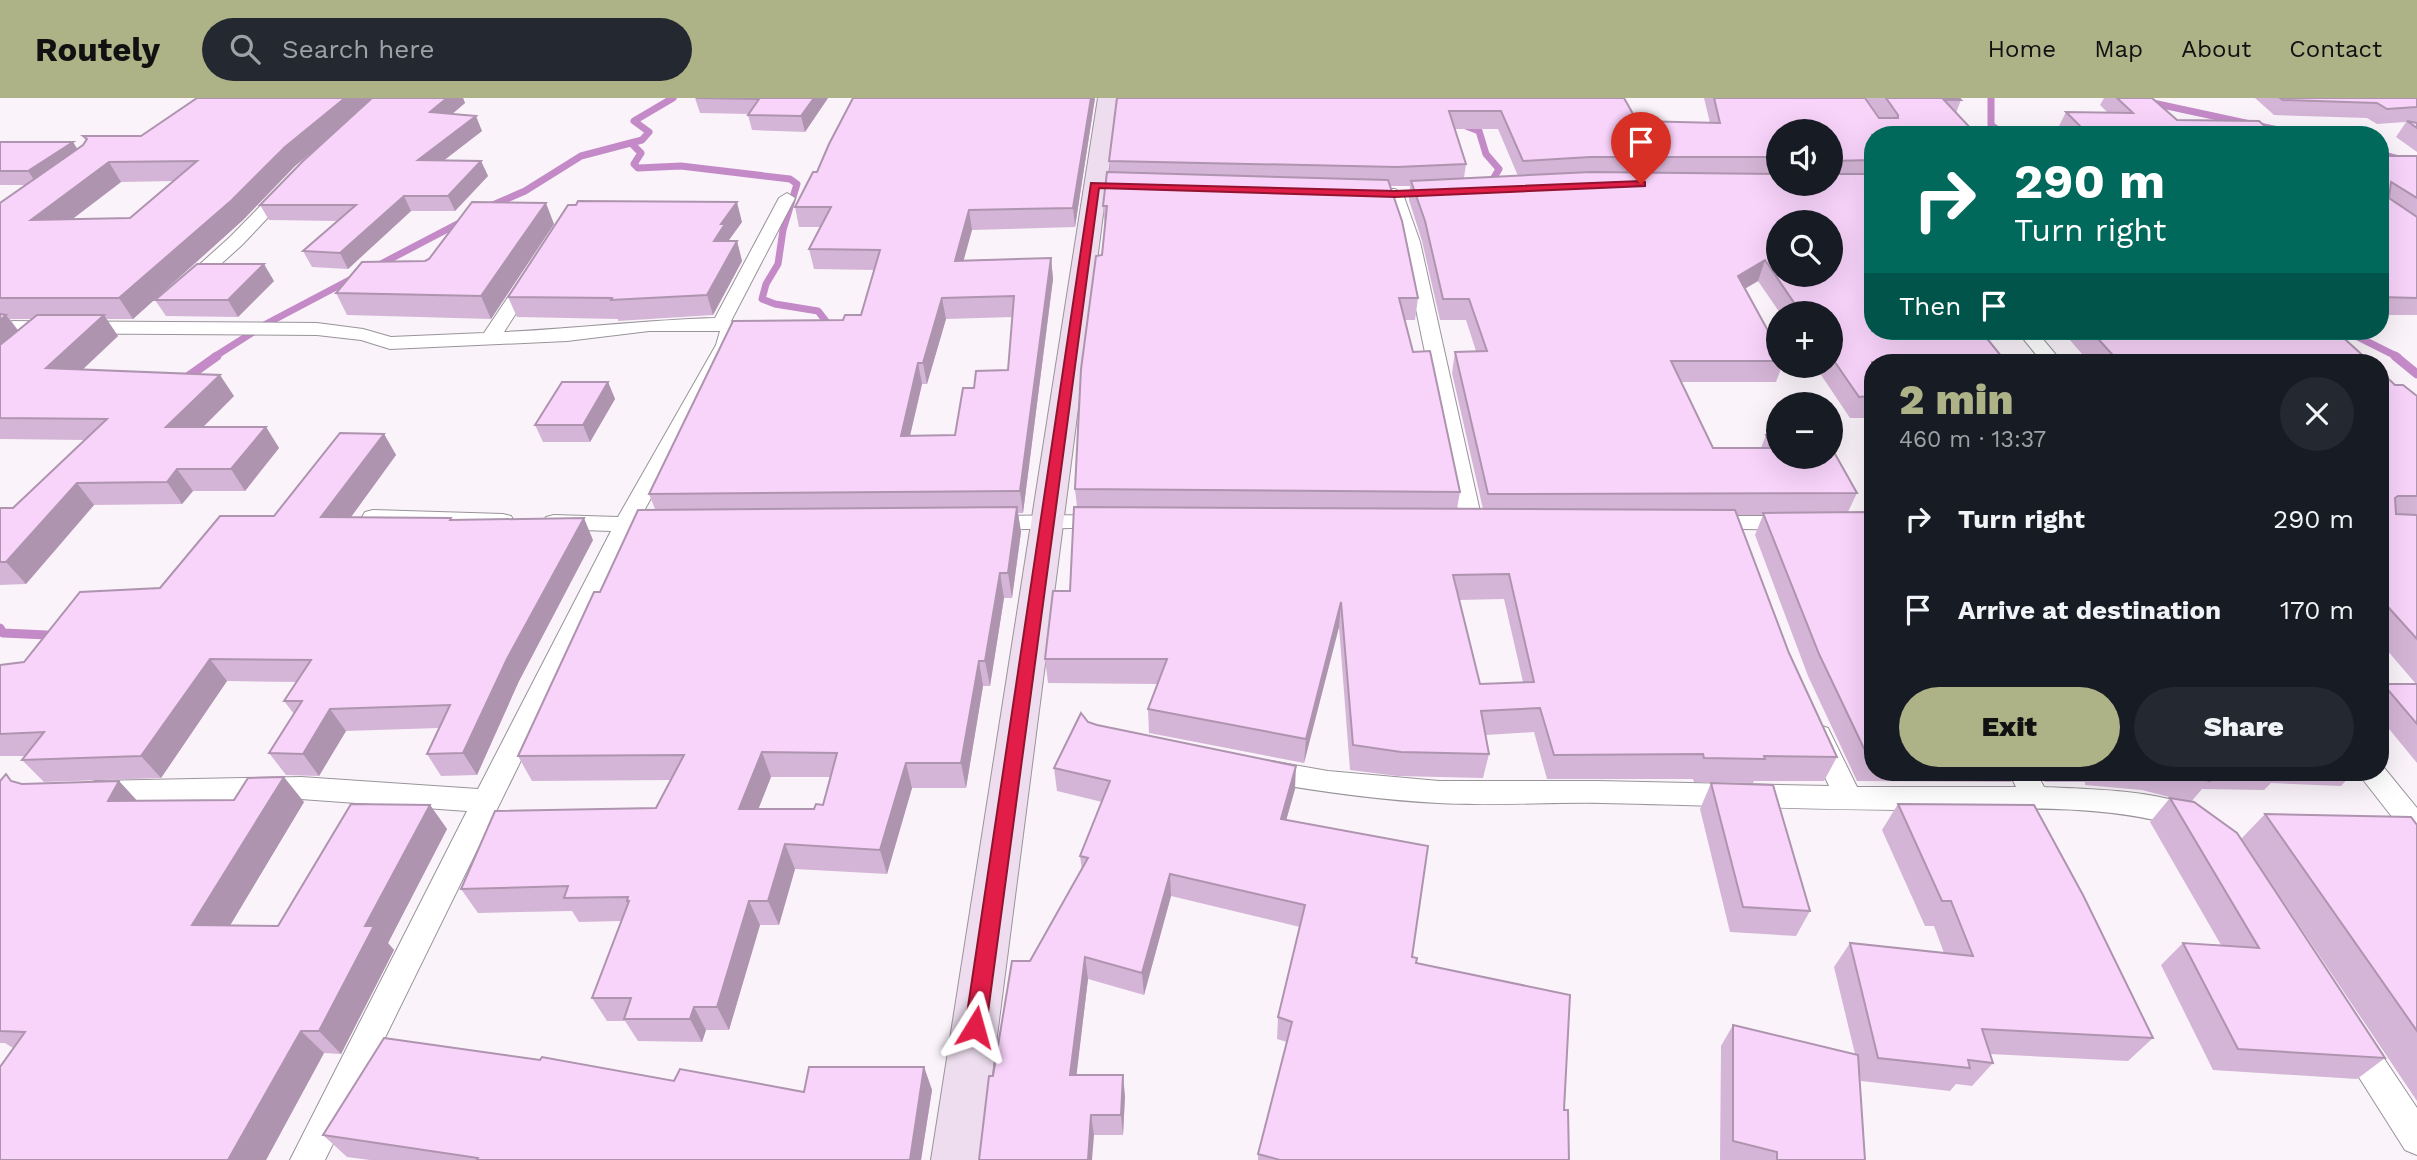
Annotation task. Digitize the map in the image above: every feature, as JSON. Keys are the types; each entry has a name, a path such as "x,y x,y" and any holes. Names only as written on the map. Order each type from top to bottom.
{"street":[{"path":"956,1160 1048,522 1101,185 1108,98"},
{"path":"141,326 236,241 303,171"},
{"path":"1338,192 1402,194 1472,525"},
{"path":"721,323 787,198"},
{"path":"491,337 543,259"},
{"path":"0,327 317,329 363,335 390,343 593,333 649,325 721,323 730,329 726,345 625,524 307,1160"},
{"path":"28,343 47,327"},
{"path":"2034,340 2045,354"},
{"path":"373,517 666,524"},
{"path":"966,523 1130,522"},
{"path":"1681,523 1818,523"},
{"path":"1736,523 1745,548"},
{"path":"1445,525 1500,525"},
{"path":"1809,713 1848,797"},
{"path":"1240,766 1328,782 1439,792 1897,799 2036,798 2102,801 2177,813 2207,827 2217,837"},
{"path":"2027,781 2036,798"},
{"path":"2378,781 2417,828"},
{"path":"74,793 301,788 486,802"},
{"path":"2341,1021 2417,1138"}],"building":[{"path":"197,98 345,98 285,147 232,200 119,298 0,298 0,203 83,145 87,139 83,136 141,136","holes":["197,161 130,218 31,220 109,162"]},
{"path":"372,98 447,98 430,112 476,116 418,160 481,161 448,196 404,196 340,253 303,251 356,205 260,205 303,161"},
{"path":"696,98 814,98 801,116 748,115 759,99"},
{"path":"853,98 1091,98 1073,208 969,210 955,261 1051,258 1020,491 649,494 733,321 843,320 845,315 861,315 880,250 809,249 831,207 795,207 813,172 817,172","holes":["1014,296 1008,370 976,371 974,388 963,388 955,435 901,436 918,363 923,363 942,298"]},
{"path":"1117,98 1624,98 1637,121 1720,123 1714,98 1865,98 1879,118 1898,118 1886,98 1959,98 1961,100 1944,100 1969,126 1864,126 1864,160 1843,161 1843,119 1766,119 1766,157 1590,157 1523,161 1501,111 1449,111 1466,164 1397,167 1109,161"},
{"path":"2117,98 2152,98 2177,120 2259,121 2265,126 2080,126 2066,112 2133,113"},
{"path":"2280,98 2417,98 2417,107 2387,109 2377,103"},
{"path":"0,142 73,142 28,171 0,171"},
{"path":"2389,156 2417,156 2417,198 2391,182 2389,198"},
{"path":"1107,172 1388,180 1402,221 1418,298 1399,298 1413,352 1430,351 1460,492 1075,489 1081,369 1096,256 1102,255"},
{"path":"1590,172 1766,174 1766,196 1843,196 1843,174 1864,174 1864,340 1988,340 2000,354 1864,354 1864,397 1859,397 1843,374 1843,301 1793,301 1783,287 1843,287 1843,210 1766,210 1766,261 1738,276 1766,327 1766,361 1671,361 1713,448 1766,448 1766,469 1843,468 1857,493 1488,494 1455,352 1487,351 1469,299 1443,299 1425,221 1411,181"},
{"path":"2389,198 2417,217 2417,298 2389,297"},
{"path":"578,201 737,202 721,224 725,224 714,241 737,241 707,295 611,300 612,298 508,297 568,205 576,205"},
{"path":"472,202 546,203 481,296 336,293 362,262 429,259"},
{"path":"197,264 264,264 228,300 155,300"},
{"path":"37,315 104,315 46,368 220,375 166,427 266,427 231,469 177,469 167,482 77,483 6,562 0,562 0,508 13,508 107,419 0,418 0,345"},
{"path":"2099,340 2346,340 2361,354 2112,354"},
{"path":"2389,379 2395,385 2403,385 2417,396 2417,496 2395,498 2396,514 2417,515 2417,639 2389,608"},
{"path":"562,382 608,382 583,425 535,425"},
{"path":"340,433 384,434 321,517 451,518 450,520 584,518 507,659 463,753 427,754 450,705 330,709 303,754 269,753 302,701 284,701 311,660 210,659 141,756 22,760 44,732 0,734 0,665 24,662 80,592 160,588 220,516 274,516"},
{"path":"1017,507 1008,573 1000,573 985,661 979,661 961,763 906,763 880,850 785,844 768,901 749,901 717,1007 694,1007 690,1019 624,1019 631,998 592,998 629,901 628,897 564,898 568,886 461,889 495,811 656,808 684,755 518,756 594,592 600,592 638,510","holes":["762,752 837,753 823,805 816,804 814,809 739,809"]},
{"path":"1074,507 1735,510 1789,653 1837,757 1764,756 1765,759 1704,758 1703,754 1554,755 1540,708 1481,711 1489,754 1401,752 1353,745 1341,602 1306,739 1148,709 1167,659 1045,659 1053,591 1070,591","holes":["1509,574 1534,682 1480,684 1453,575"]},
{"path":"1864,512 1864,748 1819,654 1763,513"},
{"path":"2389,684 2417,684 2417,724 2389,691"},
{"path":"1081,713 1088,722 1097,725 1296,766 1281,819 1428,846 1412,957 1417,958 1416,963 1570,995 1564,1110 1568,1110 1569,1160 1280,1160 1258,1154 1292,1022 1278,1017 1305,905 1170,874 1142,973 1085,957 1070,1075 1123,1075 1121,1115 1091,1115 1088,1160 979,1160 989,1076 993,1076 1012,961 1030,961 1088,858 1080,856 1110,781 1054,768"},
{"path":"6,774 11,781 22,784 119,781 108,801 234,800 248,778 284,777 192,925 278,926 351,804 430,805 365,926 374,926 319,1031 301,1031 228,1160 0,1160 0,1067 25,1032 0,1031 0,781"},
{"path":"1711,783 1773,785 1810,911 1743,907"},
{"path":"2170,798 2194,802 2237,833 2385,1058 2238,1049 2183,943 2259,948"},
{"path":"1898,804 2034,805 2083,895 2153,1038 1982,1029 1993,1063 1968,1060 1970,1068 1878,1058 1850,943 1973,956 1951,901 1942,901"},
{"path":"2265,814 2411,817 2417,825 2417,1031"},
{"path":"1733,1025 1858,1055 1865,1160 1777,1160 1777,1152 1733,1141"},
{"path":"384,1038 540,1060 542,1057 674,1081 680,1069 804,1092 809,1067 924,1067 910,1160 477,1160 478,1158 323,1135"}],"waterway":[{"path":"488,207 525,191 581,156 642,140 649,132 634,121 673,98"},
{"path":"1991,98 1992,126"},
{"path":"2130,98 2259,126"},
{"path":"1466,126 1479,131 1486,154 1499,169 1489,186"},
{"path":"631,143 641,153 634,164 638,168 681,166 790,179 797,184 783,230 778,264 766,284 762,299 775,304 818,311 832,329"},
{"path":"2389,156 2417,164"},
{"path":"377,266 463,221"},
{"path":"214,357 266,324 357,276"},
{"path":"2364,340 2398,357"},
{"path":"182,381 217,356"},
{"path":"2395,356 2417,374"},
{"path":"0,628 3,633 47,635 49,644"}],"route":[{"path":"975,1027 1094,185 1395,194 1586,184 1641,184"}]}
